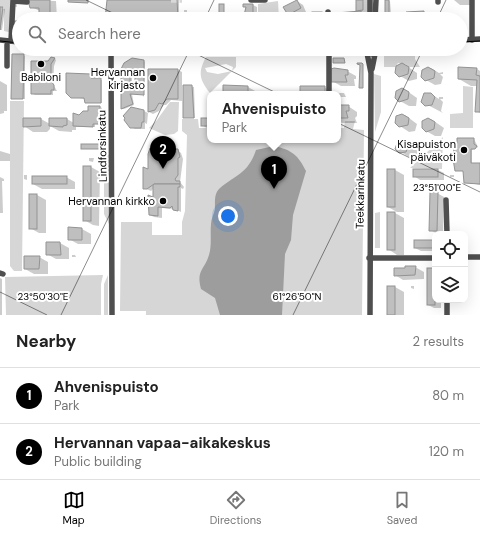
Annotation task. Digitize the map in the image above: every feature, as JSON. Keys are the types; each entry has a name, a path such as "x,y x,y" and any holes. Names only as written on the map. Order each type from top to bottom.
{"street":[{"path":"251,0 265,0"},
{"path":"370,0 370,12"},
{"path":"375,12 376,0"},
{"path":"472,0 472,40"},
{"path":"7,66 13,1 26,2"},
{"path":"468,40 480,39"},
{"path":"0,40 12,43"},
{"name":"Lindforsinkatu","path":"111,56 112,315"},
{"path":"329,56 329,91"},
{"name":"Teekkarinkatu","path":"366,56 371,74"},
{"name":"Teekkarinkatu","path":"370,315 369,258 371,74 375,56"},
{"path":"446,200 447,231"},
{"path":"468,258 480,257"},
{"path":"369,258 432,258"},
{"path":"447,303 447,315"}],"shaded area":[{"path":"0,0 17,0 17,7 14,7 14,12 12,12 12,33 4,31 4,7 0,7"},
{"path":"278,1 279,12 258,12 258,4"},
{"path":"384,56 415,56 415,59 420,67 409,67 405,64 398,63 395,67 384,67"},
{"path":"206,57 236,57 236,67 232,71 212,91 209,91 204,84 201,75","holes":["226,64 233,67 232,71 218,74 207,72 205,68"]},
{"path":"374,74 381,76 381,112 375,132"},
{"path":"463,86 473,87 473,128 450,128 450,114 463,113"},
{"path":"10,101 24,101 22,271 14,271 10,266"},
{"path":"170,102 179,102 178,131 174,134 165,135 149,128 157,120"},
{"path":"182,119 198,119 199,128 207,128 207,143 341,143 341,128 344,128 345,121 355,121 353,129 364,130 362,315 146,315 146,311 120,311 121,222 152,222 152,235 182,235 182,222 185,211 187,135 182,131"},
{"path":"443,137 442,169 410,168 439,141"},
{"path":"274,146 290,151 294,154 306,171 293,215 291,240 285,254 282,315 220,315 215,298 201,289 199,278 210,251 211,222 215,209 216,193 245,169 253,158 256,150"},
{"path":"104,152 109,152 109,224 104,214"},
{"path":"380,212 380,248 375,248 375,213"},
{"path":"103,275 101,284 101,315 6,315 5,277"},
{"path":"108,275 108,315 104,315 104,284"}],"building":[{"path":"28,0 50,0 50,12 39,12 39,8 30,8"},
{"path":"68,0 88,0 88,3 68,2"},
{"path":"107,0 177,0 178,12 106,12"},
{"path":"297,0 301,8 294,12 286,12 283,7"},
{"path":"356,0 363,0 363,10 356,11"},
{"path":"385,0 389,0 389,12 385,12"},
{"path":"219,4 224,4 224,12 219,12"},
{"path":"243,4 253,4 253,12 245,12 246,7 243,7"},
{"path":"0,7 3,7 0,30"},
{"path":"12,54 12,56 24,56 23,99 11,99"},
{"path":"51,57 55,58 51,64 51,81 54,85 54,90 51,90 51,94 31,94 31,61 48,61"},
{"path":"132,58 144,60 144,95 130,94 133,104 121,109 121,69 124,63","holes":["130,70 135,70 135,84 130,84"]},
{"path":"333,58 344,58 345,63 333,63"},
{"path":"357,63 363,64 363,88 359,88 360,65"},
{"path":"402,63 409,67 408,74 399,77 395,73 396,66"},
{"path":"428,67 435,71 434,78 425,81 421,77 422,70"},
{"path":"458,67 477,68 476,75 480,76 480,112 475,112 477,80 458,79"},
{"path":"148,69 178,69 178,99 167,99 162,104 159,103 155,110 148,112"},
{"path":"331,69 348,70 348,75 345,75 347,82 331,82"},
{"path":"66,73 91,74 91,78 101,78 101,103 85,103 84,98 71,98 66,93"},
{"path":"183,85 192,85 194,118 183,118"},
{"path":"223,85 248,86 248,91 223,91"},
{"path":"300,86 325,86 325,91 300,91"},
{"path":"402,88 409,92 408,99 399,102 395,98 396,91"},
{"path":"424,93 431,93 435,97 432,105 425,106 421,102"},
{"path":"341,105 349,105 349,111 346,111 348,118 341,118"},
{"path":"88,106 100,106 100,124 93,124 93,127 73,126 73,113 79,115 83,111 88,111"},
{"path":"131,107 144,110 144,122 142,122 141,128 130,128 124,120 125,118 123,116"},
{"path":"402,114 409,118 408,125 399,127 395,123 396,116"},
{"path":"23,118 41,118 41,126 23,127"},
{"path":"49,118 67,118 67,125 63,127 49,126"},
{"path":"201,118 207,118 207,126 201,126"},
{"path":"428,118 435,122 434,129 426,132 422,128 422,121"},
{"path":"457,138 474,138 474,144 477,146 475,149 471,149 471,163 480,163 480,184 464,183 463,171 455,171 453,159 454,148 457,148"},
{"path":"398,140 405,140 409,144 406,152 399,153 395,149"},
{"path":"81,144 100,144 100,149 81,149"},
{"path":"150,148 178,149 180,157 178,158 178,175 175,179 176,181 180,181 180,184 154,184 147,189 143,189 143,167 148,169 148,154"},
{"path":"83,166 91,166 91,221 83,221"},
{"path":"387,169 395,169 395,207 387,207"},
{"path":"413,169 438,169 438,177 413,177"},
{"path":"32,176 67,176 67,184 32,184"},
{"name":"Hervannan kirkko","path":"154,184 180,184 180,187 178,187 178,211 173,210 172,206 170,208 158,207 158,216 149,215 148,195 153,197"},
{"path":"430,192 438,192 437,231 429,231"},
{"path":"29,194 37,194 37,229 29,229"},
{"path":"387,212 395,212 395,250 387,250"},
{"path":"68,227 82,228 82,240 68,240"},
{"path":"414,240 432,240 432,248 414,248"},
{"path":"46,242 60,242 61,255 46,255"},
{"path":"24,256 40,256 39,269 24,269"},
{"path":"405,266 416,266 415,275 394,276 394,268 405,268"},
{"path":"427,268 432,268 432,303 435,303 435,305 427,305"},
{"path":"387,286 395,286 395,315 387,315"}],"tunnel":[{"path":"171,0 182,0"}],"tram line":[{"path":"0,41 12,42"},
{"path":"468,42 480,41"}],"place":[{"name":"Babiloni","path":"41,64"},
{"name":"Hervannan kirjasto","path":"153,78"},
{"name":"Kisapuiston päiväkoti","path":"464,150"},
{"name":"Hervannan vapaa-aikakeskus","path":"163,169"},
{"name":"Ahvenispuisto","path":"274,189"},
{"name":"Hervannan kirkko","path":"163,201"}]}
